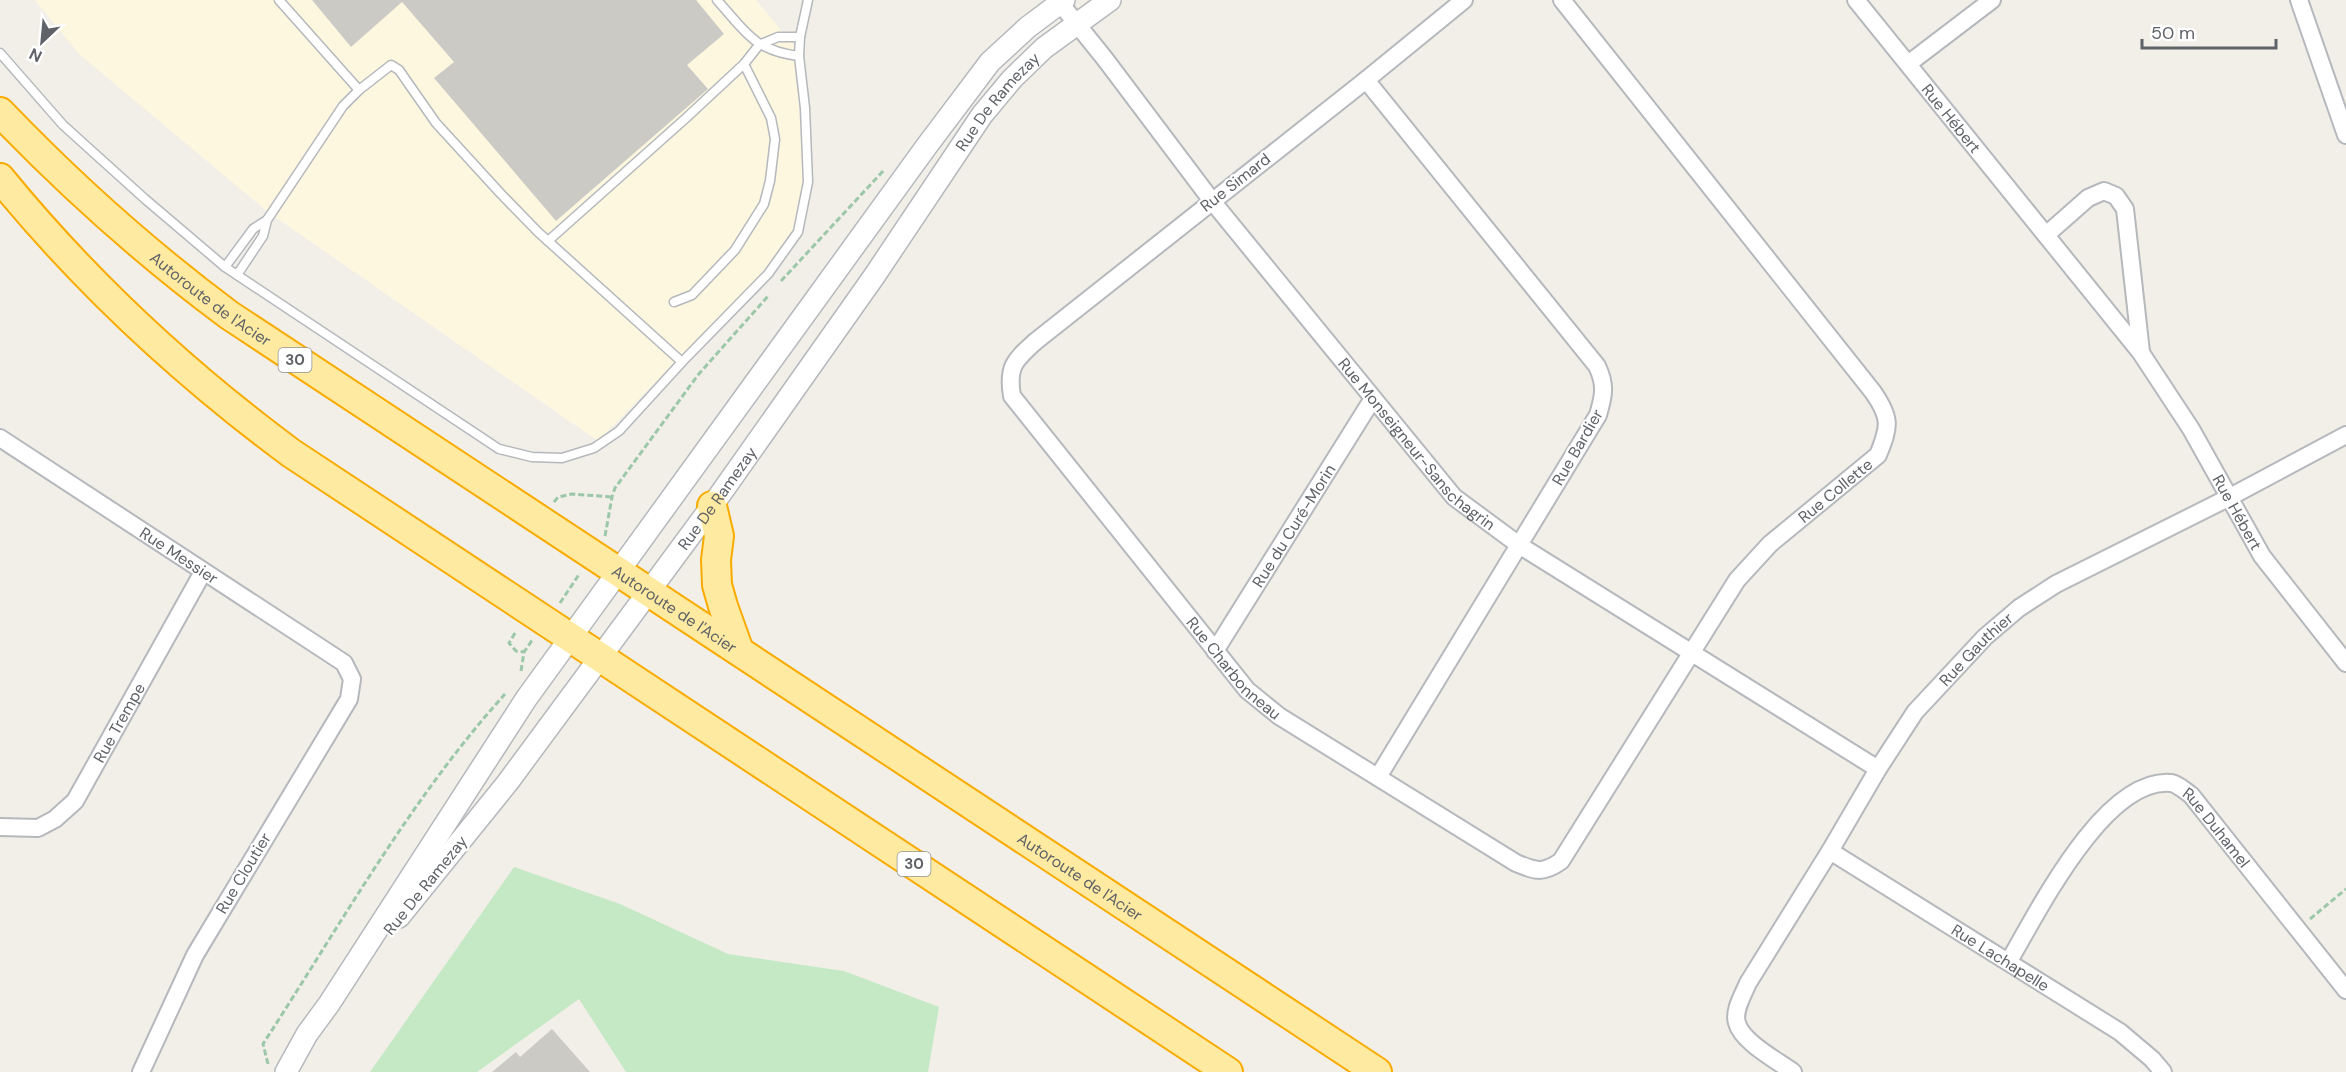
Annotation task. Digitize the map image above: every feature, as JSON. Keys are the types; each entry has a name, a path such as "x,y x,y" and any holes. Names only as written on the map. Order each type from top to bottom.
{"highway":[{"name":"Autoroute de l'Acier","path":"0,112 91,202 207,299 302,364 1377,1072"},
{"name":"30","path":"0,178 55,242 126,315 245,418 314,469 1228,1072"},
{"path":"712,506 719,536 716,560 717,585 739,651"}],"street":[{"name":"Rue De Ramezay","path":"286,1072 307,1034 329,1004 508,782 712,506 875,275 982,115 1026,64 1044,48 1110,0"},
{"name":"Rue Simard","path":"1011,368 1018,356 1036,340 1464,0"},
{"name":"Rue Collette","path":"1549,869 1561,861 1737,580 1770,544 1878,455 1887,433 1886,411 1874,392 1562,0"},
{"name":"Rue Hébert","path":"1856,0 2141,353 2191,429 2262,556 2346,663"},
{"path":"1908,64 1992,0"},
{"path":"2299,0 2346,135"},
{"name":"Rue De Ramezay","path":"329,1004 526,699 980,73 1028,27 1060,1"},
{"name":"Rue Monseigneur-Sanschagrin","path":"1060,1 1212,201 1454,497 1519,545 1878,769"},
{"name":"Rue Bardier","path":"1366,80 1597,366 1603,379 1604,397 1598,415 1378,777"},
{"name":"Rue Hébert","path":"2046,235 2088,198 2104,191 2116,196 2125,209 2141,353"},
{"name":"Rue Charbonneau","path":"1011,368 1012,396 1247,690 1279,716 1516,862 1533,870 1549,869"},
{"name":"Rue du Curé-Morin","path":"1215,651 1372,399"},
{"name":"Rue Gauthier","path":"1793,1072 1743,1034 1737,1022 1738,1006 1748,983 1915,712 1985,637 2019,608 2056,584 2228,498 2346,435"},
{"name":"Rue Messier","path":"0,438 344,663 352,679"},
{"name":"Rue Trempe","path":"0,827 38,828 55,819 75,801 203,572"},
{"name":"Rue Cloutier","path":"141,1072 195,955 349,699 352,679"},
{"name":"Rue Duhamel","path":"2009,961 2076,849 2111,811 2146,785 2173,783 2191,795 2346,990"},
{"name":"Rue Lachapelle","path":"1830,851 2121,1032 2152,1059 2163,1072"}],"lane":[{"path":"279,0 359,90"},
{"path":"717,0 759,45 779,54 799,56"},
{"path":"0,53 63,125 145,200 225,267 499,449 532,457 562,458 594,448 619,431 682,362 768,274 798,232 808,182 805,108 799,56 800,37 808,0"},
{"path":"548,241 686,118 744,64 759,45 778,37 800,37"},
{"path":"674,302 692,295 735,250 764,204 770,181 775,139 771,118 744,64"},
{"path":"237,275 263,236 267,220 344,106 359,90 391,65 396,67 436,123 501,194 548,241 682,362"},
{"path":"225,267 254,229 267,220"}],"path":[{"path":"780,282 865,188 890,164"},
{"path":"603,540 607,531 615,488 698,375 774,289"},
{"path":"551,506 558,497 565,495 612,496"},
{"path":"561,602 583,568"},
{"path":"515,633 509,643 516,651 524,652"},
{"path":"519,675 524,662 524,652 530,643"},
{"path":"270,1072 263,1044 410,819 472,730 511,687"},
{"path":"2297,929 2346,889"}],"shaded area":[{"path":"35,0 756,0 796,48 803,181 793,229 763,272 598,441 268,212 79,54"}],"green space":[{"path":"514,867 620,904 728,954 844,971 939,1007 928,1072 626,1072 579,999 477,1072 370,1072"}],"building":[{"path":"312,0 696,0 724,34 687,65 708,89 556,221 434,78 454,62 402,2 351,47"},
{"path":"552,1029 590,1072 492,1072 516,1052 520,1057"}]}
